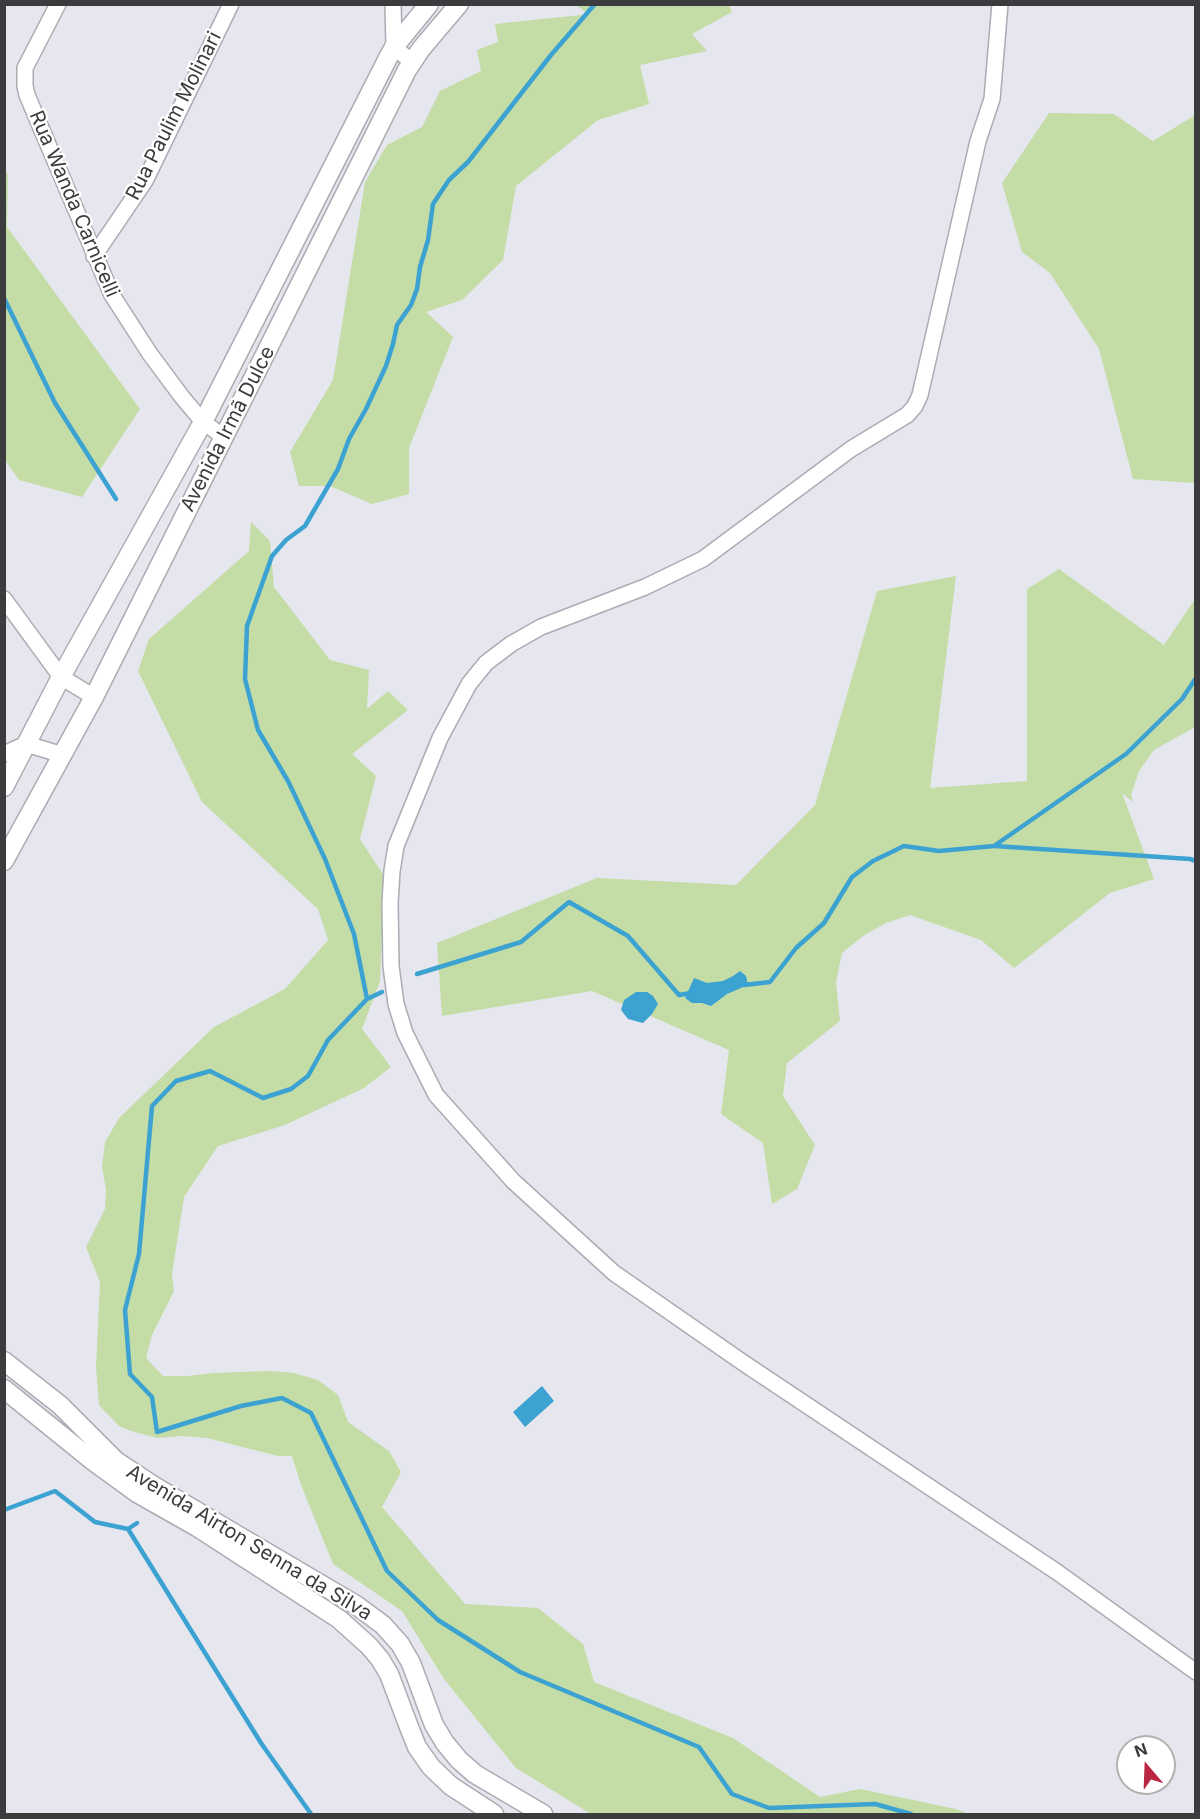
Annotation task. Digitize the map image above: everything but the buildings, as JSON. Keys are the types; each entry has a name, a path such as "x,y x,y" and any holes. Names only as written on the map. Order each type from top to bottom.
{"street":[{"name":"Rua Wanda Carnicelli","path":"58,4 25,68 27,95 112,295 143,344 182,397 203,423 224,437"},
{"name":"Rua Paulim Molinari","path":"94,256 145,181 231,4"},
{"path":"393,4 394,47 412,62"},
{"name":"Avenida Irmã Dulce","path":"4,787 61,677 203,423 394,47 429,4"},
{"name":"Avenida Irmã Dulce","path":"4,861 94,697 402,80 421,49 459,4"},
{"path":"1000,4 992,99 978,141 920,395 915,406 899,420 851,449 703,559 645,587 541,627 511,644 486,663 469,684 440,738 396,846 392,871 389,933 391,966 396,1004 405,1033 436,1095 513,1181 614,1273 754,1370 1057,1572 1196,1672"},
{"path":"4,599 61,677 94,697"},
{"path":"4,754 26,744 63,755"},
{"name":"Avenida Airton Senna da Silva","path":"4,1361 60,1405 116,1461 154,1486 343,1597 383,1625 400,1644 411,1663 434,1725 444,1743 475,1774 543,1815"},
{"name":"Avenida Airton Senna da Silva","path":"4,1389 93,1461 137,1493 197,1527 333,1616 369,1646 380,1659 392,1680 417,1747 431,1767 450,1786 494,1815"},
{"path":"44,1422 60,1405"},
{"path":"333,1616 343,1597"}],"green space":[{"path":"729,4 732,12 692,34 707,51 640,65 649,104 598,120 516,186 503,260 462,300 426,312 453,337 409,448 409,494 372,504 330,486 299,486 290,452 333,380 365,182 387,145 422,127 440,91 481,71 477,50 498,42 495,24 590,14 575,5"},
{"path":"1049,113 1114,114 1153,141 1195,115 1195,483 1133,479 1099,349 1050,273 1022,252 1002,183"},
{"path":"5,170 8,175 7,227 140,409 82,497 19,480 5,460"},
{"path":"251,522 270,541 274,587 330,660 369,670 367,709 388,691 408,710 352,754 376,776 360,839 384,876 380,981 362,1029 391,1067 364,1088 285,1125 218,1146 184,1197 172,1274 174,1291 152,1335 146,1358 163,1376 270,1371 294,1373 318,1380 338,1395 348,1422 389,1451 401,1472 382,1507 465,1604 538,1608 583,1644 594,1682 733,1738 820,1797 860,1789 956,1809 968,1814 591,1814 516,1768 444,1679 402,1611 333,1564 301,1485 292,1456 278,1456 207,1438 182,1436 157,1438 119,1426 99,1405 96,1367 100,1282 86,1247 105,1209 106,1190 102,1167 105,1142 119,1118 214,1027 285,989 328,940 318,909 202,802 138,671 149,639 249,551"},
{"path":"1059,569 1164,645 1195,599 1195,727 1154,750 1139,771 1131,795 1133,802 1122,793 1154,879 1110,893 1014,968 981,940 910,915 886,923 863,936 842,953 836,982 840,1021 787,1063 783,1096 815,1145 797,1189 772,1204 763,1143 721,1114 729,1050 592,991 442,1016 437,943 597,878 736,885 815,805 877,591 956,576 930,788 1027,781 1027,589"}],"water":[{"path":"740,971 746,976 748,985 727,994 711,1006 692,1003 685,998 694,978 707,983 723,981"},
{"path":"636,992 647,992 658,1004 643,1023 628,1019 621,1010 624,1000"},
{"path":"542,1386 554,1401 525,1427 513,1412"}],"waterway":[{"path":"367,999 354,934 325,859 288,781 258,730 245,679 247,626 272,556 286,540 305,526 338,469 349,439 386,366 397,325 411,305 417,289 433,204 449,180 468,162 551,55 595,4"},
{"path":"4,298 55,403 116,499"},
{"path":"744,985 770,982 796,948 824,923 852,877 873,861 904,846 939,851 994,846 1126,754 1182,699 1196,678"},
{"path":"995,846 1196,861"},
{"path":"417,974 521,942 569,902 628,936 679,995 691,993"},
{"path":"382,992 367,999 328,1040 308,1076 291,1089 263,1098 210,1071 176,1081 152,1106 139,1254 125,1310 130,1374 152,1397 157,1432 241,1406 282,1398 311,1413 387,1571 438,1620 520,1672 699,1747 732,1794 769,1808 875,1804 911,1814"},
{"path":"4,1510 55,1491 95,1522 128,1529 137,1523"},
{"path":"128,1529 261,1743 311,1814"}]}
